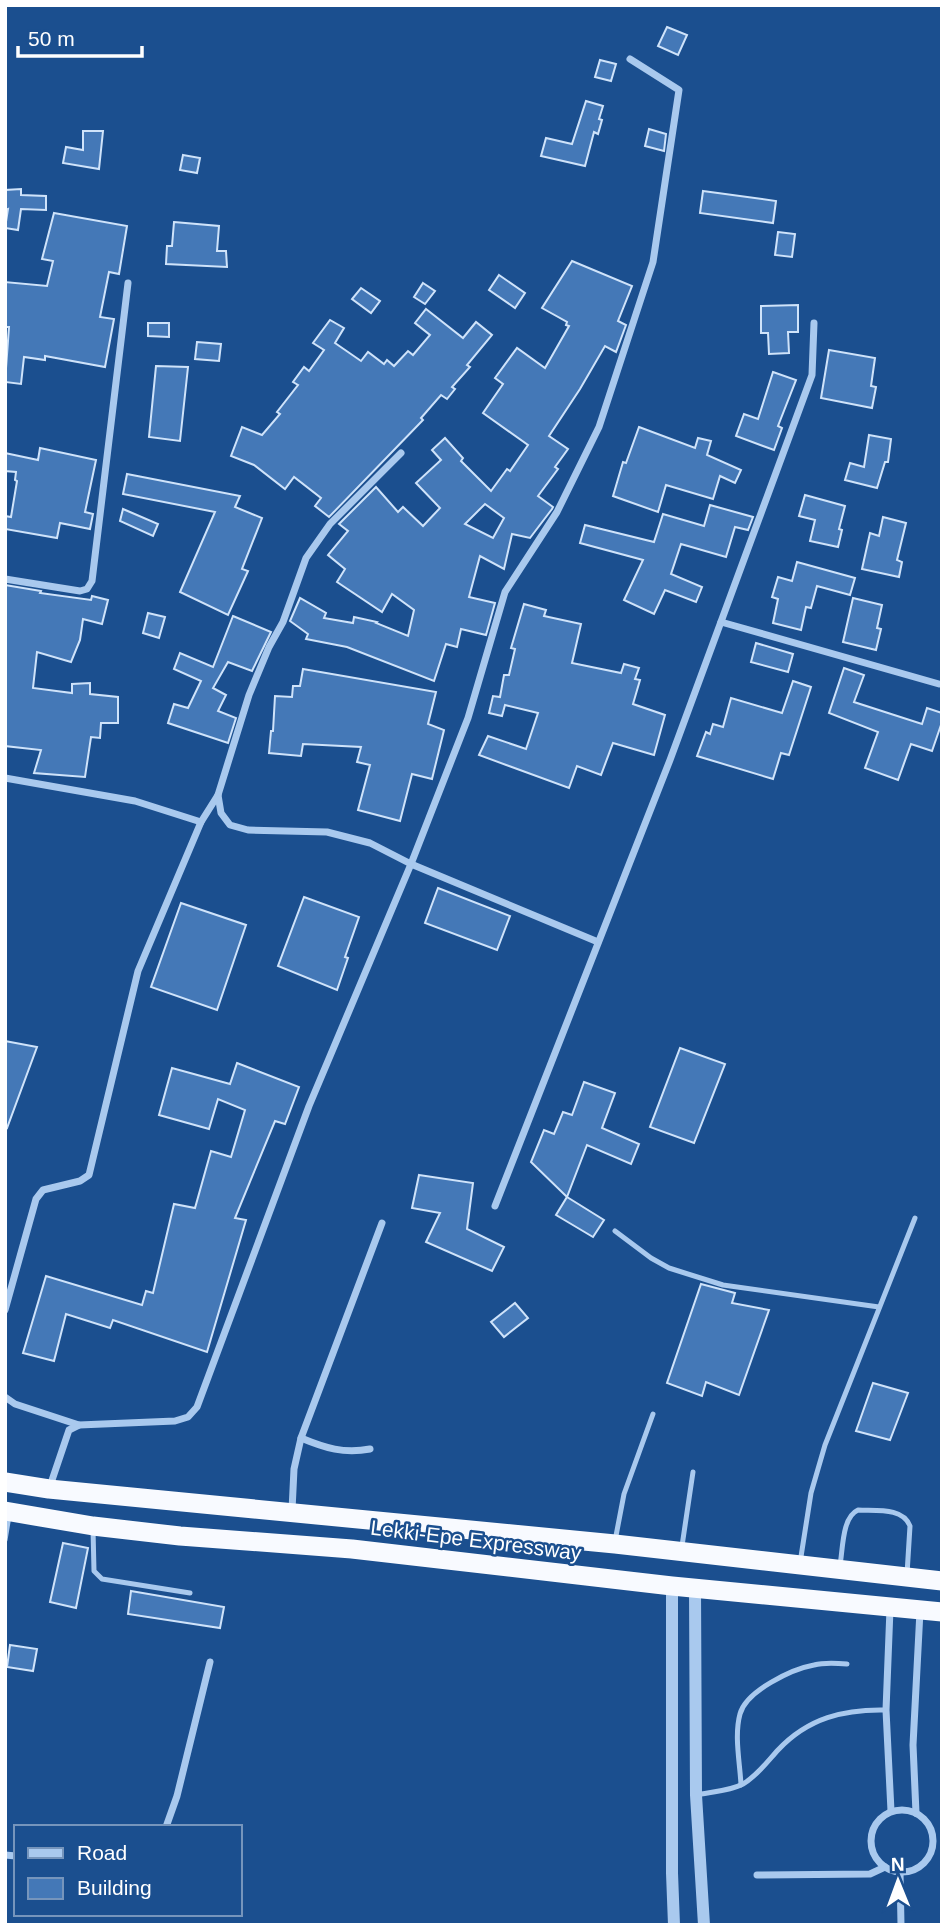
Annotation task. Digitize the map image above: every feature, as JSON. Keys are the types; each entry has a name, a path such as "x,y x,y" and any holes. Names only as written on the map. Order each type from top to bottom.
{"highway":[{"name":"Lekki-Epe Expressway","path":"5,1482 292,1514 615,1544 942,1581"},
{"name":"Lekki-Epe Expressway","path":"7,1511 93,1526 180,1536 352,1549 672,1586 942,1612"}],"street":[{"path":"5,1397 15,1404 79,1424 175,1421 188,1417 197,1407 309,1106 411,864 468,718 505,592 557,512 599,427 653,262 679,90 630,59"},
{"path":"5,579 80,591 87,589 92,582 128,283"},
{"path":"495,1206 670,760 812,375 814,323"},
{"path":"5,1311 36,1199 43,1190 80,1181 89,1175 138,971 201,822 218,795 249,695 269,647 283,622 306,558 330,524 401,453"},
{"path":"721,622 939,684"},
{"path":"5,778 135,801 201,822"},
{"path":"218,795 221,813 230,825 248,830 327,832 370,842 411,864 598,942"},
{"path":"292,1514 295,1469 301,1438 382,1223"},
{"path":"49,1489 69,1430 79,1424"},
{"path":"301,1438 326,1449 352,1452 370,1449"},
{"path":"672,1586 674,1925"},
{"path":"695,1588 696,1795 704,1925"},
{"path":"890,1608 886,1710 891,1811"},
{"path":"916,1812 913,1745 920,1610"},
{"path":"671,1654 695,1655"},
{"path":"167,1825 177,1796 210,1662"},
{"path":"899,1809 916,1812 925,1819 933,1838 928,1859 911,1871 900,1872 885,1867 874,1856 870,1845 874,1825 891,1811 899,1809"},
{"path":"757,1875 870,1874 885,1867"},
{"path":"900,1872 901,1925"}],"lane":[{"path":"800,1566 811,1493 825,1445 915,1219"},
{"path":"615,1231 668,1268 723,1285 879,1307"},
{"path":"615,1544 624,1494 653,1414"},
{"path":"681,1552 693,1472"},
{"path":"839,1570 848,1519 852,1512 858,1510 901,1513 908,1519 910,1526 907,1577"},
{"path":"5,1540 7,1511"},
{"path":"93,1526 94,1572 102,1579 190,1593"},
{"path":"741,1785 738,1726 745,1703 784,1675 798,1669 827,1662 847,1664"},
{"path":"696,1795 741,1785 749,1780 782,1746 816,1720 860,1709 886,1710"}],"building":[{"path":"667,27 687,35 678,55 658,46"},
{"path":"600,60 616,64 611,81 595,77"},
{"path":"586,101 603,106 598,134 594,132 585,166 541,156 546,138 572,144"},
{"path":"649,129 666,134 664,151 645,146"},
{"path":"83,131 103,131 99,169 63,163 66,147 83,150"},
{"path":"183,155 200,158 197,173 180,170"},
{"path":"21,189 21,195 46,196 46,210 21,209 18,230 5,228 8,209 5,210 5,190"},
{"path":"703,191 776,201 773,223 700,213"},
{"path":"54,213 127,226 119,274 109,272 100,317 114,319 105,367 45,356 45,360 24,357 21,384 5,382 9,327 5,327 5,282 47,286 53,261 42,259"},
{"path":"174,222 219,226 217,251 226,251 227,267 166,264 167,246 172,246"},
{"path":"778,232 795,234 792,257 775,255"},
{"path":"572,261 632,286 618,321 626,325 616,352 605,346 549,436 568,449 555,467 558,469 538,496 553,507 552,509 530,538 512,534 504,569 480,556 469,597 495,603 486,635 461,629 457,647 446,644 434,681 347,647 306,639 308,634 290,621 300,598 326,613 324,618 353,623 354,617 377,622 408,636 414,610 392,594 382,612 337,582 345,569 328,555 348,531 339,524 376,487 398,512 403,507 423,526 440,508 416,483 441,460 432,450 445,438 463,458 461,461 491,491 507,469 510,471 528,445 483,413 503,384 495,378 517,348 545,368 569,326 566,325 567,322 542,308","holes":["485,504 504,518 493,538 465,524"]},
{"path":"499,275 525,293 515,308 489,290"},
{"path":"423,283 435,291 425,304 414,297"},
{"path":"361,288 380,301 371,313 352,299"},
{"path":"798,305 798,332 788,332 789,353 769,354 768,333 761,333 761,306"},
{"path":"426,309 463,338 476,322 492,335 467,365 470,367 452,387 455,389 447,399 441,395 421,418 423,420 329,517 315,506 321,498 294,477 285,489 254,465 231,456 242,427 262,435 280,414 277,412 298,385 293,382 304,367 309,371 324,350 313,343 330,320 344,328 335,343 361,361 368,352 384,364 387,360 394,366 408,351 413,355 430,335 415,323"},
{"path":"148,323 169,323 169,337 148,336"},
{"path":"197,342 221,344 219,361 195,359"},
{"path":"829,350 875,358 871,386 876,387 872,408 821,398"},
{"path":"156,366 188,367 180,441 149,437"},
{"path":"773,372 796,380 778,426 782,428 774,450 736,436 744,414 758,419"},
{"path":"639,427 695,448 698,438 711,441 707,455 741,470 735,483 720,476 713,499 666,485 658,512 613,496 623,462 626,463"},
{"path":"869,435 891,439 888,462 885,462 877,488 845,480 850,463 864,467"},
{"path":"40,448 96,460 85,512 93,514 90,529 60,523 57,538 5,529 5,516 11,517 17,481 16,472 5,471 5,453 38,460"},
{"path":"127,474 240,496 235,507 262,518 242,569 248,571 228,615 180,592 215,512 123,494"},
{"path":"805,495 845,506 838,547 810,541 815,520 799,516"},
{"path":"710,505 753,517 748,530 735,527 726,557 681,544 671,574 702,587 696,602 665,590 654,614 624,600 643,560 580,543 585,525 654,542 663,514 704,526"},
{"path":"123,509 158,524 153,536 120,521"},
{"path":"883,517 906,523 897,560 902,562 899,577 862,569 870,533 879,536"},
{"path":"797,562 855,578 850,595 817,586 811,608 806,607 801,630 773,623 778,599 772,597 778,577 792,581"},
{"path":"5,585 41,591 40,593 91,600 92,596 108,600 102,624 83,619 80,640 71,662 37,652 33,688 72,693 72,684 90,683 90,694 118,697 118,723 101,723 100,738 91,737 85,777 34,773 41,750 5,746"},
{"path":"853,598 882,605 877,628 881,629 876,650 843,642"},
{"path":"524,604 546,610 544,616 581,624 572,663 621,673 624,664 639,668 635,679 640,680 633,704 665,715 654,755 613,743 601,775 577,766 569,788 479,755 488,736 526,749 538,713 505,705 502,716 489,713 493,696 500,697 504,675 509,675 515,649 511,648"},
{"path":"148,613 165,617 159,638 143,633"},
{"path":"233,616 271,632 252,671 228,662 213,688 226,695 218,711 236,718 228,743 168,723 174,704 188,708 201,681 174,669 180,653 213,667"},
{"path":"756,643 793,654 788,672 751,662"},
{"path":"844,668 864,675 854,702 922,724 927,708 942,713 942,722 932,751 911,744 898,780 865,768 878,732 829,713"},
{"path":"303,669 436,692 428,724 444,730 432,779 412,774 400,821 358,810 370,765 357,762 361,747 303,744 301,756 269,753 275,696 292,697 293,686 300,686"},
{"path":"793,681 811,687 789,755 781,753 773,779 697,756 706,732 710,734 713,724 723,727 731,698 782,713"},
{"path":"438,888 510,916 497,950 425,923"},
{"path":"304,897 359,917 337,990 278,966"},
{"path":"181,903 246,925 217,1010 151,987"},
{"path":"5,1041 37,1047 7,1128 5,1127"},
{"path":"680,1048 725,1064 694,1143 650,1127"},
{"path":"237,1063 299,1087 285,1124 275,1121 235,1218 246,1220 207,1352 113,1320 110,1328 66,1314 54,1361 23,1353 46,1276 142,1305 146,1291 153,1293 174,1204 195,1208 211,1151 231,1157 245,1110 218,1099 209,1129 159,1115 172,1068 230,1084"},
{"path":"584,1082 615,1093 602,1128 639,1144 631,1164 587,1145 567,1197 531,1162 544,1130 554,1134 563,1112 572,1115"},
{"path":"419,1175 473,1183 467,1229 504,1247 492,1271 426,1242 440,1213 412,1208"},
{"path":"567,1197 604,1220 593,1237 556,1215"},
{"path":"701,1284 735,1293 732,1303 769,1310 739,1395 706,1382 702,1396 667,1383"},
{"path":"515,1303 528,1318 504,1337 491,1322"},
{"path":"873,1383 908,1393 890,1440 856,1431"},
{"path":"63,1543 88,1548 76,1608 50,1602"},
{"path":"131,1591 224,1607 220,1628 128,1614"},
{"path":"10,1645 37,1649 33,1671 7,1667"}]}
